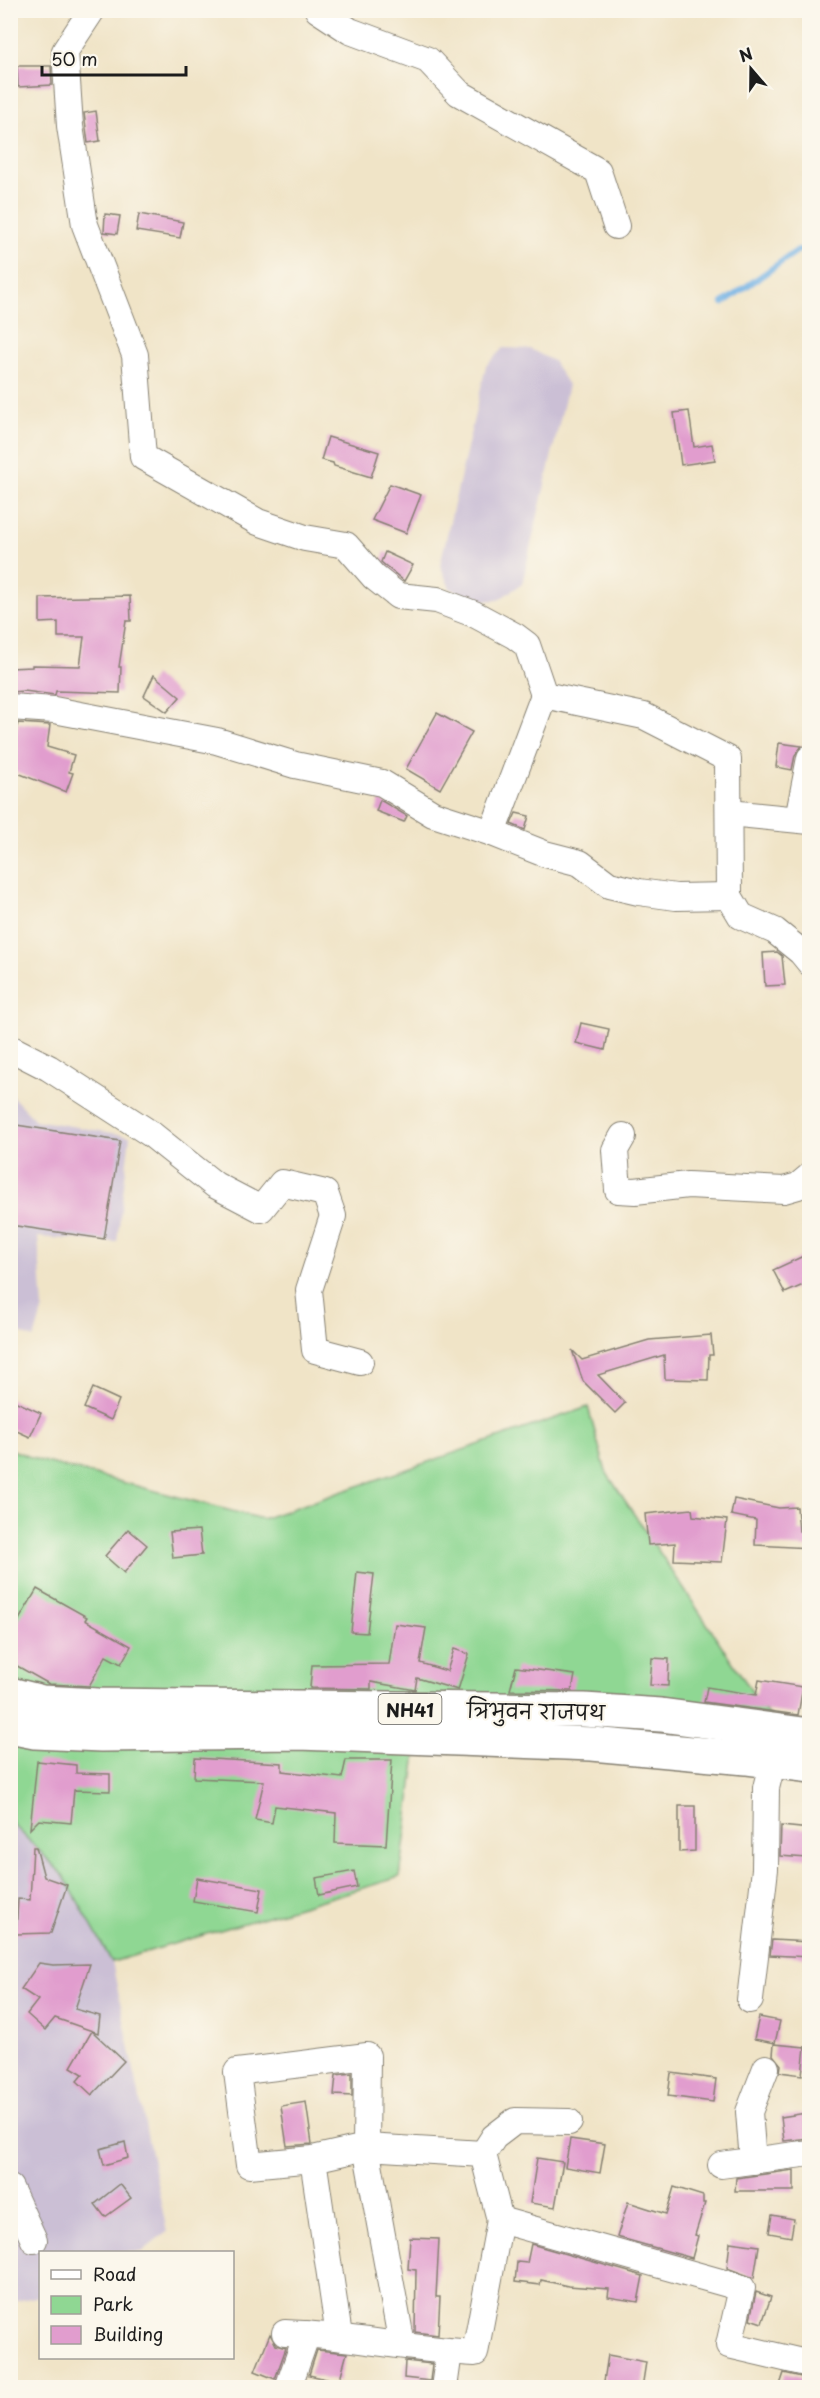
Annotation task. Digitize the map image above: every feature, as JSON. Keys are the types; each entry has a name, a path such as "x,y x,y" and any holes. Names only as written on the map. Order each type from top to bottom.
{"highway":[{"name":"त्रिभुवन राजपथ","path":"10,1694 42,1702 98,1706 584,1710 672,1716 810,1735"},
{"name":"त्रिभुवन राजपथ","path":"10,1727 35,1732 101,1735 298,1734 580,1744 773,1760 810,1766"}],"street":[{"path":"92,10 65,51 70,126 85,225 135,355 143,458 258,522 305,538 346,545 374,577 398,596 437,600 474,614 515,636 526,645 544,695 492,833"},
{"path":"318,10 350,31 428,60 459,93 598,171 616,226"},
{"path":"544,695 644,716 728,759 729,896 741,916 775,931 801,952 810,963"},
{"path":"10,707 54,710 217,741 296,765 382,783 433,814 492,833 545,854 580,863 609,885 676,897 729,896"},
{"path":"729,813 804,820 810,758"},
{"path":"10,1048 49,1068 151,1134 215,1185 261,1209 282,1183 325,1193 333,1216 309,1290 315,1350 360,1362"},
{"path":"623,1136 615,1150 618,1190 635,1191 688,1185 784,1190 798,1186 810,1176"},
{"path":"750,2000 765,1869 766,1788 773,1760"},
{"path":"402,2345 366,2147 367,2056 237,2072 249,2164 313,2159 366,2147 483,2154"},
{"path":"753,2161 749,2112 766,2068"},
{"path":"288,2388 296,2333 339,2336 449,2352 475,2353 500,2220 483,2154 494,2138 515,2121 569,2122"},
{"path":"721,2165 810,2152"},
{"path":"313,2159 339,2336"},
{"path":"10,2188 34,2240"},
{"path":"500,2220 742,2288 729,2345 810,2364"},
{"path":"444,2388 449,2352"}],"shaded area":[{"path":"503,348 530,349 553,361 568,385 522,584 498,600 473,601 450,588 440,565 486,366"},
{"path":"10,1094 35,1120 130,1136 117,1242 38,1237 43,1308 34,1339 11,1329"},
{"path":"10,1818 13,1824 63,1874 112,1962 167,2232 143,2251 39,2251 39,2296 11,2302"}],"green space":[{"path":"588,1407 606,1472 805,1771 417,1746 400,1877 112,1962 63,1875 13,1824 11,1818 10,1449 38,1460 262,1519"}],"building":[{"path":"17,66 51,66 52,85 18,87"},
{"path":"96,111 100,141 88,143 84,113"},
{"path":"105,214 120,216 117,234 104,232"},
{"path":"139,214 183,222 180,238 136,231"},
{"path":"689,411 694,447 712,444 715,460 681,465 674,413"},
{"path":"328,437 379,452 371,477 321,460"},
{"path":"390,484 421,495 406,533 372,520"},
{"path":"385,552 413,565 404,581 381,562"},
{"path":"130,596 131,621 126,621 119,667 121,667 120,693 56,691 55,695 24,691 10,692 10,668 32,667 32,665 80,666 84,637 58,637 58,622 40,623 40,598"},
{"path":"154,675 180,697 167,712 144,696"},
{"path":"437,713 472,732 440,789 406,769"},
{"path":"18,723 50,725 47,747 74,755 69,772 73,773 66,792 10,770 10,754"},
{"path":"779,743 802,746 795,755 792,770 776,767"},
{"path":"380,800 407,816 404,822 376,811"},
{"path":"516,813 529,816 525,830 511,824"},
{"path":"777,952 782,956 785,985 765,986 763,953"},
{"path":"581,1023 609,1029 605,1050 576,1043"},
{"path":"10,1124 120,1141 104,1239 10,1225"},
{"path":"810,1253 810,1282 785,1293 773,1270"},
{"path":"711,1335 713,1355 709,1355 708,1380 665,1379 664,1355 598,1375 625,1403 615,1413 583,1381 572,1350 582,1360 649,1340"},
{"path":"93,1388 119,1400 111,1420 84,1408"},
{"path":"10,1399 41,1413 30,1437 10,1428"},
{"path":"734,1499 779,1508 797,1507 799,1531 810,1531 810,1548 755,1545 756,1520 731,1515"},
{"path":"692,1509 693,1516 727,1520 722,1562 674,1560 675,1543 648,1545 645,1514"},
{"path":"128,1529 147,1545 124,1573 105,1556"},
{"path":"199,1530 202,1555 173,1558 170,1532"},
{"path":"357,1572 374,1574 367,1633 351,1632"},
{"path":"37,1589 87,1617 85,1620 131,1646 121,1664 106,1656 89,1686 49,1684 10,1662 10,1635"},
{"path":"395,1624 426,1628 420,1663 447,1671 454,1649 469,1654 458,1690 417,1678 415,1690 371,1682 371,1689 310,1688 312,1665 389,1664"},
{"path":"652,1658 669,1659 668,1686 650,1685"},
{"path":"516,1667 575,1675 572,1691 510,1690"},
{"path":"759,1680 803,1687 798,1715 704,1702 707,1687 756,1695"},
{"path":"195,1758 282,1763 282,1771 342,1778 346,1760 392,1760 386,1845 335,1843 336,1813 275,1806 272,1823 255,1820 264,1781 194,1778"},
{"path":"37,1761 76,1765 76,1773 110,1774 110,1791 74,1790 71,1823 39,1820 30,1829"},
{"path":"679,1806 695,1806 695,1851 679,1852"},
{"path":"781,1826 810,1829 807,1858 780,1856"},
{"path":"33,1847 36,1847 44,1877 67,1885 51,1933 16,1934 18,1899 30,1900"},
{"path":"354,1871 357,1887 319,1895 316,1878"},
{"path":"197,1878 262,1889 258,1912 193,1901"},
{"path":"772,1940 810,1942 810,1957 770,1955"},
{"path":"39,1963 90,1964 75,2009 100,2016 98,2033 55,2018 45,2030 27,2014 38,2000 21,1989"},
{"path":"759,2017 780,2021 775,2043 754,2039"},
{"path":"92,2031 124,2061 92,2095 77,2081 83,2074 71,2067"},
{"path":"774,2044 805,2047 802,2075 780,2072 781,2065 773,2055"},
{"path":"352,2073 352,2096 334,2095 336,2075"},
{"path":"671,2073 716,2079 713,2102 668,2096"},
{"path":"306,2102 312,2144 287,2146 281,2106"},
{"path":"806,2113 809,2138 784,2141 781,2117"},
{"path":"570,2139 605,2144 600,2173 565,2167"},
{"path":"125,2142 128,2158 104,2165 100,2149"},
{"path":"537,2158 563,2162 555,2207 530,2203"},
{"path":"794,2170 794,2191 735,2191 736,2178"},
{"path":"120,2184 131,2198 105,2217 95,2204"},
{"path":"674,2187 703,2196 703,2203 705,2203 695,2235 698,2236 692,2258 617,2237 628,2202 666,2214"},
{"path":"772,2215 794,2219 791,2237 769,2233"},
{"path":"410,2238 439,2239 436,2297 440,2297 438,2335 415,2332 416,2270 408,2269"},
{"path":"730,2242 759,2246 754,2278 727,2268"},
{"path":"531,2244 643,2276 638,2302 608,2297 609,2289 568,2286 541,2280 540,2285 515,2282 517,2262 527,2263"},
{"path":"756,2292 771,2297 762,2323 750,2319"},
{"path":"270,2334 276,2345 286,2348 275,2379 255,2371"},
{"path":"317,2350 347,2353 339,2382 309,2375"},
{"path":"608,2355 646,2362 642,2388 603,2388"},
{"path":"405,2361 432,2364 430,2381 404,2378"},
{"path":"784,2373 810,2379 810,2388 779,2388"}],"waterway":[{"path":"723,303 798,250 810,251"}]}
